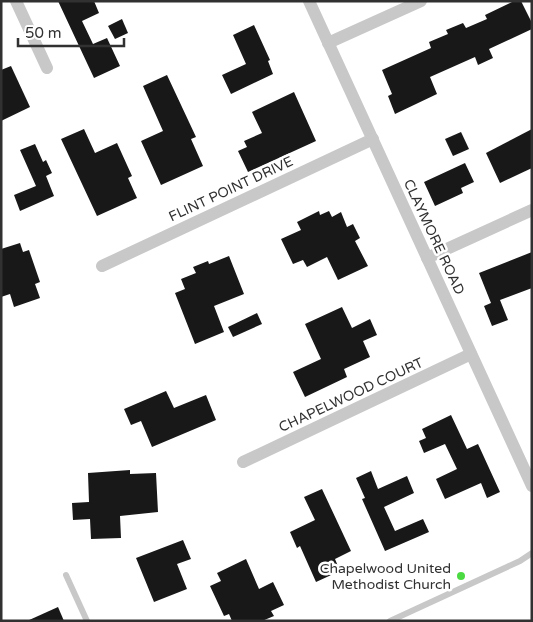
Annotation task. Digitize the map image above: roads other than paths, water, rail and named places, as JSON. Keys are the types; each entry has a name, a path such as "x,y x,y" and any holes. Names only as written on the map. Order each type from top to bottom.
{"street":[{"path":"16,1 47,68"},
{"name":"CLAYMORE ROAD","path":"309,1 531,481"},
{"path":"328,43 421,1"},
{"name":"FLINT POINT DRIVE","path":"102,266 373,139"},
{"path":"427,258 532,210"},
{"name":"CHAPELWOOD COURT","path":"243,462 471,354"}],"lane":[{"path":"390,621 520,561 532,552"},
{"path":"66,575 87,621"}],"place":[{"name":"Chapelwood United Methodist Church","path":"461,576"}]}
